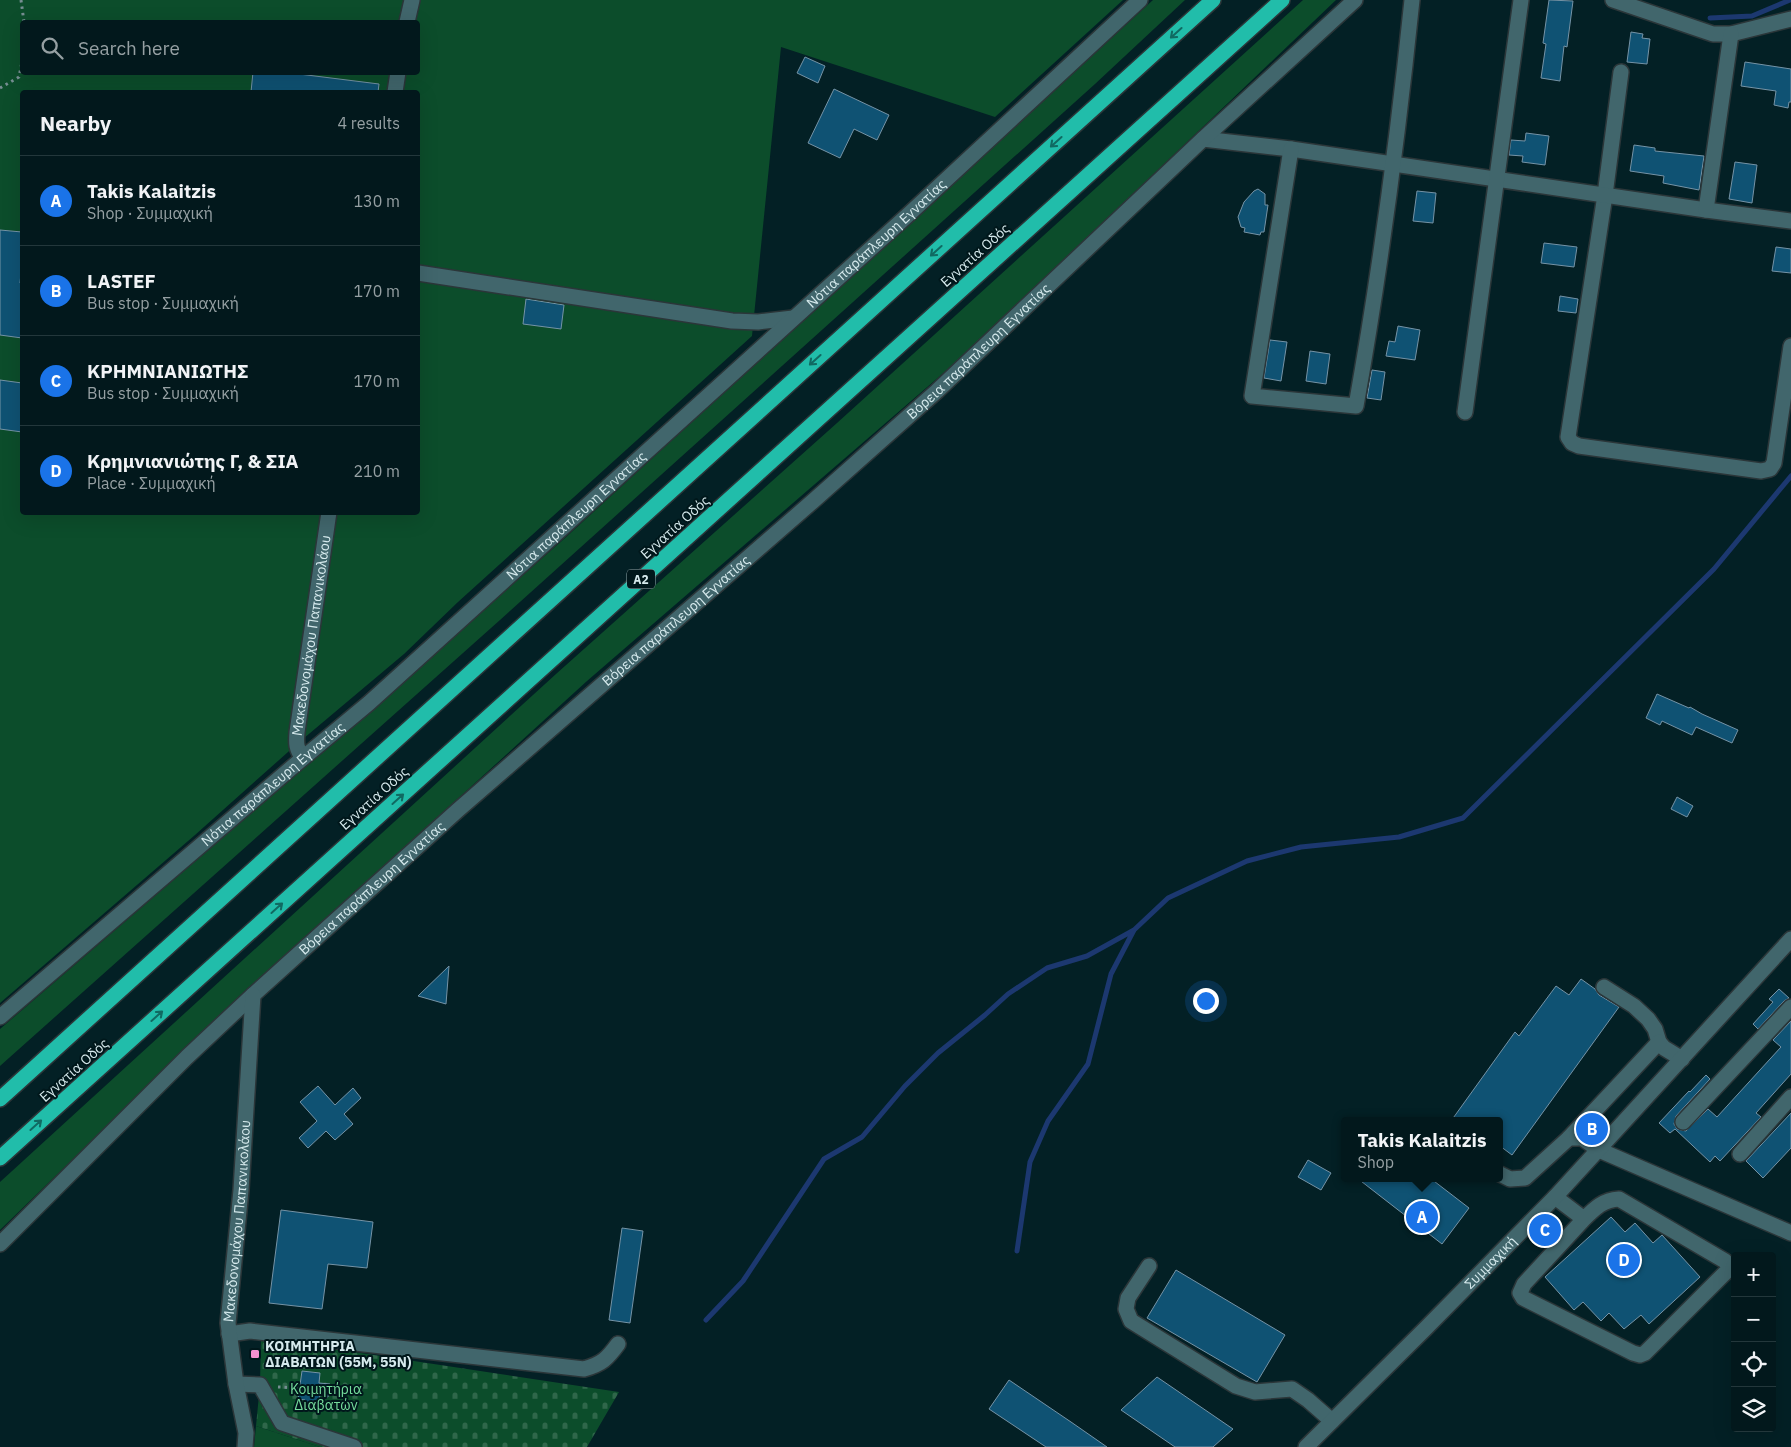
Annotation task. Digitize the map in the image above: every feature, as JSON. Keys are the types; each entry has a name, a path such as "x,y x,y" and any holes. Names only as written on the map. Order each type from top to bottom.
{"highway":[{"name":"Εγνατία Οδός","path":"0,1099 1212,0"},
{"name":"Εγνατία Οδός","path":"0,1158 1282,0"}],"street":[{"path":"407,20 412,0"},
{"name":"Νότια παράπλευρη Εγνατίας","path":"0,1017 369,703 459,623 975,154 1140,0"},
{"name":"Βόρεια παράπλευρη Εγνατίας","path":"0,1244 253,995 458,810 791,521 930,397 1355,0"},
{"path":"1291,149 1252,396 1356,406 1393,164 1412,0"},
{"path":"1465,412 1521,0"},
{"path":"1613,0 1707,33 1731,34 1791,19"},
{"path":"1706,210 1731,34"},
{"path":"1621,72 1605,195 1568,437 1572,443 1579,446 1762,471 1770,468 1774,463 1791,346"},
{"path":"395,90 398,75"},
{"path":"1204,139 1291,149 1791,221"},
{"path":"420,273 732,320 758,322 793,318"},
{"name":"Μακεδονομάχου Παπανικολάου","path":"303,758 298,752 296,732 330,515"},
{"name":"Συμμαχική","path":"1306,1447 1555,1197 1791,939"},
{"path":"1604,987 1634,1006 1648,1019 1658,1034 1659,1042 1682,1059"},
{"name":"Μακεδονομάχου Παπανικολάου","path":"245,1447 246,1433 236,1384 228,1323 242,1190 253,995"},
{"path":"1683,1122 1791,1007"},
{"path":"1503,1176 1510,1179 1525,1178 1569,1138 1659,1042"},
{"path":"1740,1154 1791,1097"},
{"path":"1569,1138 1582,1138 1599,1150 1791,1233"},
{"path":"1555,1197 1584,1219"},
{"path":"1611,1199 1619,1199 1725,1261 1730,1269 1645,1353 1640,1355 1633,1353 1523,1298 1520,1293 1524,1284 1584,1219 1601,1203 1611,1199"},
{"path":"1148,1266 1128,1298 1126,1309 1131,1321 1236,1386 1255,1392 1292,1389 1332,1421"},
{"path":"229,1334 250,1331 584,1369 598,1365 607,1359 618,1344"},
{"path":"236,1384 260,1386 282,1423 354,1447"}],"path":[{"path":"21,0 24,20"},
{"path":"0,88 19,77 20,72"}],"green space":[{"path":"0,0 1123,0 995,117 781,47 752,336 458,602 404,654 297,744 195,835 0,1003"},
{"path":"1153,0 1185,0 1095,84 500,620 0,1066 0,1029 326,749 565,538"},
{"path":"1303,0 1336,0 962,357 587,681 236,1001 0,1230 0,1182 556,674 837,423"},
{"name":"Κοιμητήρια Διαβατών","path":"261,1338 619,1392 587,1447 320,1447 256,1426 260,1385"},
{"path":"256,1426 320,1447 254,1447"}],"building":[{"path":"1549,0 1573,1 1567,47 1564,46 1560,81 1541,78 1546,44 1543,43"},
{"path":"1631,32 1643,34 1642,38 1650,39 1647,64 1627,62"},
{"path":"805,57 825,66 818,83 797,73"},
{"path":"1745,62 1791,69 1791,102 1789,102 1788,108 1774,105 1776,91 1741,86"},
{"path":"253,75 307,75 379,84 378,90 251,90"},
{"path":"834,89 889,115 877,140 854,129 840,158 808,143"},
{"path":"1526,133 1549,136 1545,165 1522,162 1523,156 1509,155 1511,140 1525,141"},
{"path":"1634,145 1655,148 1655,151 1704,156 1699,190 1663,183 1664,176 1630,171"},
{"path":"1735,162 1757,165 1752,203 1729,199"},
{"path":"1258,189 1265,194 1265,205 1268,205 1264,232 1261,232 1260,235 1244,232 1245,228 1241,227 1238,217 1244,202"},
{"path":"1417,191 1436,193 1433,223 1413,221"},
{"path":"0,230 20,232 20,338 0,335"},
{"path":"1544,243 1577,247 1574,267 1541,263"},
{"path":"1776,247 1791,249 1791,273 1772,271"},
{"path":"1560,296 1578,299 1576,313 1558,311"},
{"path":"526,299 564,305 561,329 523,324"},
{"path":"1398,326 1420,330 1415,360 1386,356 1389,341 1395,342"},
{"path":"1270,340 1287,342 1281,381 1264,378"},
{"path":"1310,351 1330,354 1326,384 1306,381"},
{"path":"1372,370 1385,372 1381,400 1367,398"},
{"path":"0,380 20,383 20,432 0,429"},
{"path":"1657,694 1690,707 1738,730 1732,743 1696,727 1692,735 1662,721 1660,725 1646,718"},
{"path":"1677,797 1693,806 1687,817 1671,809"},
{"path":"449,966 446,1004 418,996"},
{"path":"1581,979 1595,989 1599,995 1619,1007 1512,1155 1503,1148 1503,1117 1454,1117 1515,1032 1519,1036 1556,986 1569,995"},
{"path":"1779,989 1789,998 1758,1029 1753,1024 1773,1002 1769,999"},
{"path":"1791,1021 1791,1074 1756,1113 1761,1117 1720,1161 1715,1156 1710,1162 1675,1129 1670,1133 1659,1123 1706,1075 1710,1079 1676,1116 1674,1124 1677,1129 1686,1131 1708,1109 1717,1117 1781,1047 1773,1040"},
{"path":"318,1086 335,1105 353,1088 361,1098 344,1114 353,1124 335,1140 326,1131 308,1148 299,1138 317,1121 300,1102"},
{"path":"1791,1113 1791,1148 1763,1178 1746,1161"},
{"path":"1308,1160 1331,1173 1321,1190 1298,1177"},
{"path":"1362,1182 1435,1182 1469,1208 1442,1244"},
{"path":"281,1210 373,1222 367,1268 328,1264 322,1309 269,1303"},
{"path":"1611,1217 1625,1232 1635,1223 1653,1243 1662,1235 1700,1277 1649,1324 1641,1315 1624,1329 1609,1313 1601,1321 1583,1302 1574,1310 1545,1277"},
{"path":"622,1228 643,1231 630,1323 609,1320"},
{"path":"1176,1270 1285,1335 1257,1382 1147,1318"},
{"path":"302,1371 320,1373 319,1383 330,1384 328,1397 320,1395 319,1402 311,1406 305,1400 298,1399"},
{"path":"1157,1377 1233,1429 1213,1447 1175,1447 1121,1410"},
{"path":"1009,1380 1107,1447 1046,1447 989,1409"}],"waterway":[{"path":"1710,18 1752,16 1790,0"},
{"path":"1017,1251 1030,1162 1048,1121 1088,1064 1111,974 1134,930 1168,898 1247,861 1301,847 1399,837 1463,818 1714,569 1791,476"},
{"path":"706,1320 743,1281 824,1159 862,1137 905,1086 938,1053 1008,994 1047,968 1087,956 1134,930"}],"place":[{"name":"LASTEF","path":"1592,1129"},
{"name":"Takis Kalaitzis","path":"1422,1217"},
{"name":"ΚΡΗΜΝΙΑΝΙΩΤΗΣ","path":"1545,1230"},
{"name":"Κρημνιανιώτης Γ, & ΣΙΑ","path":"1624,1260"},
{"name":"ΚΟΙΜΗΤΗΡΙΑ ΔΙΑΒΑΤΩΝ (55Μ, 55Ν)","path":"255,1354"}]}
